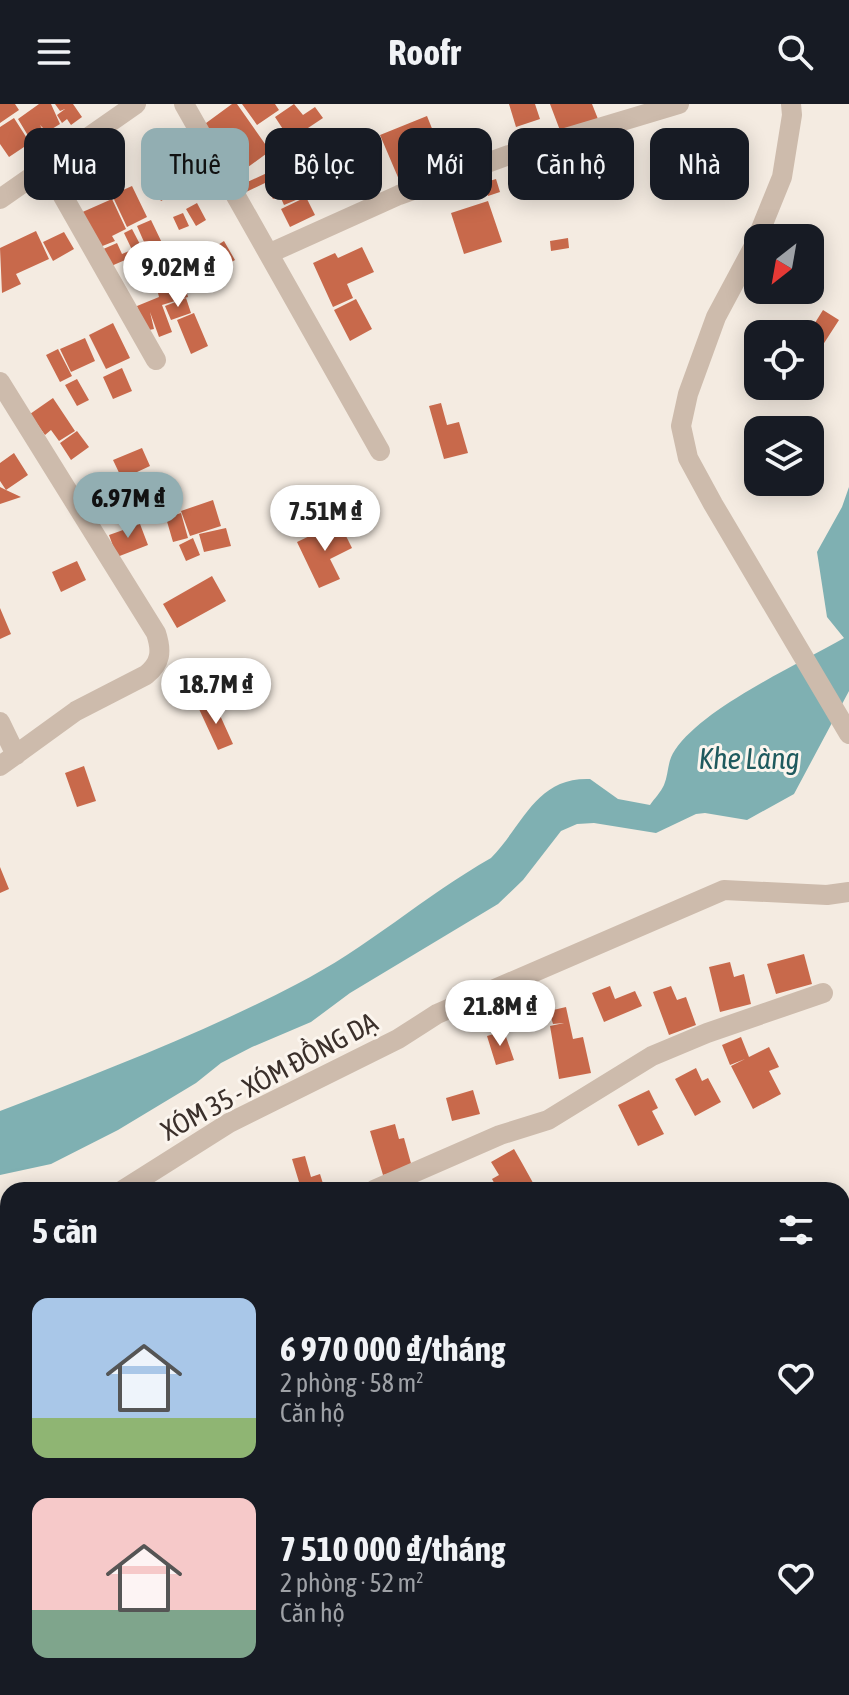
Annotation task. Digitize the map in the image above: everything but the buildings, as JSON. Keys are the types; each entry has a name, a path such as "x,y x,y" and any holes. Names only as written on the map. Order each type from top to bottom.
{"street":[{"path":"103,128 136,104"},
{"path":"184,104 380,451"},
{"path":"270,253 399,195 591,129 679,104"},
{"path":"791,104 782,177 754,246 716,317 688,394 681,426 688,458 848,732"},
{"path":"0,199 24,183"},
{"path":"65,200 156,360"},
{"path":"0,382 156,633 160,647 154,668 146,675 76,711 8,761 0,722"},
{"name":"XÓM 35 - XÓM ĐỒNG DẠ","path":"136,1182 229,1123 398,1039 437,1014 724,890 827,895 849,892"},
{"path":"392,1182 500,1135 548,1120 652,1056 693,1038 823,993"}],"water":[{"name":"Khe Làng","path":"849,487 849,691 794,794 747,820 705,813 696,814 656,833 594,823 577,824 561,831 523,880 498,904 350,993 311,1022 221,1063 196,1083 118,1130 51,1164 0,1175 0,1111 188,1036 322,970 491,858 533,805 556,786 572,780 590,779 618,799 650,805 664,785 672,754 707,718 753,688 844,638 827,617 817,552 842,507"}]}
